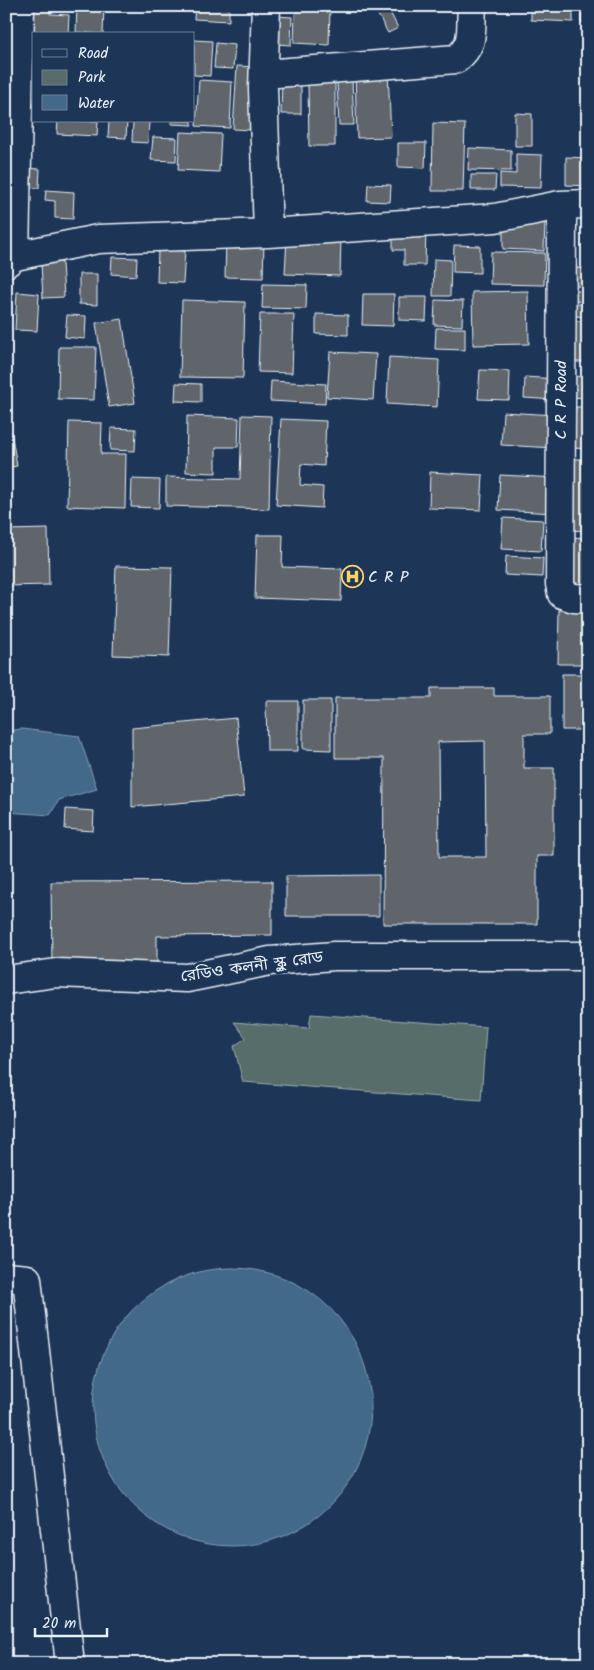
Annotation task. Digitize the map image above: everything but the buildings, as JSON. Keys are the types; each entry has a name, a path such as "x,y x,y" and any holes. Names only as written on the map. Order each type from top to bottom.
{"street":[{"path":"20,6 11,260 98,239 268,233 495,218 560,205 588,204"},
{"path":"266,6 264,74 268,233"},
{"path":"264,74 456,59 470,45 472,6"},
{"name":"C R P Road","path":"560,205 562,229 560,584 575,596"},
{"name":"রেডিও কলনী স্কুল রোড","path":"6,980 56,973 187,978 270,961 334,956 588,956"},
{"path":"6,1277 27,1279 70,1664"}],"green space":[{"path":"311,1014 486,1027 481,1100 243,1082 234,1046 246,1038 234,1022 309,1028"}],"water":[{"path":"22,729 79,736 97,789 59,800 50,815 6,812 6,731"},
{"path":"232,1268 259,1271 285,1279 309,1292 330,1309 347,1330 360,1354 368,1380 371,1407 368,1434 360,1460 347,1484 330,1505 309,1522 285,1535 259,1543 232,1546 205,1543 179,1535 155,1522 134,1505 117,1484 104,1460 96,1434 93,1407 96,1380 104,1354 117,1330 134,1309 155,1292 179,1279 205,1271"}],"place":[{"name":"C R P","path":"352,577"}]}
